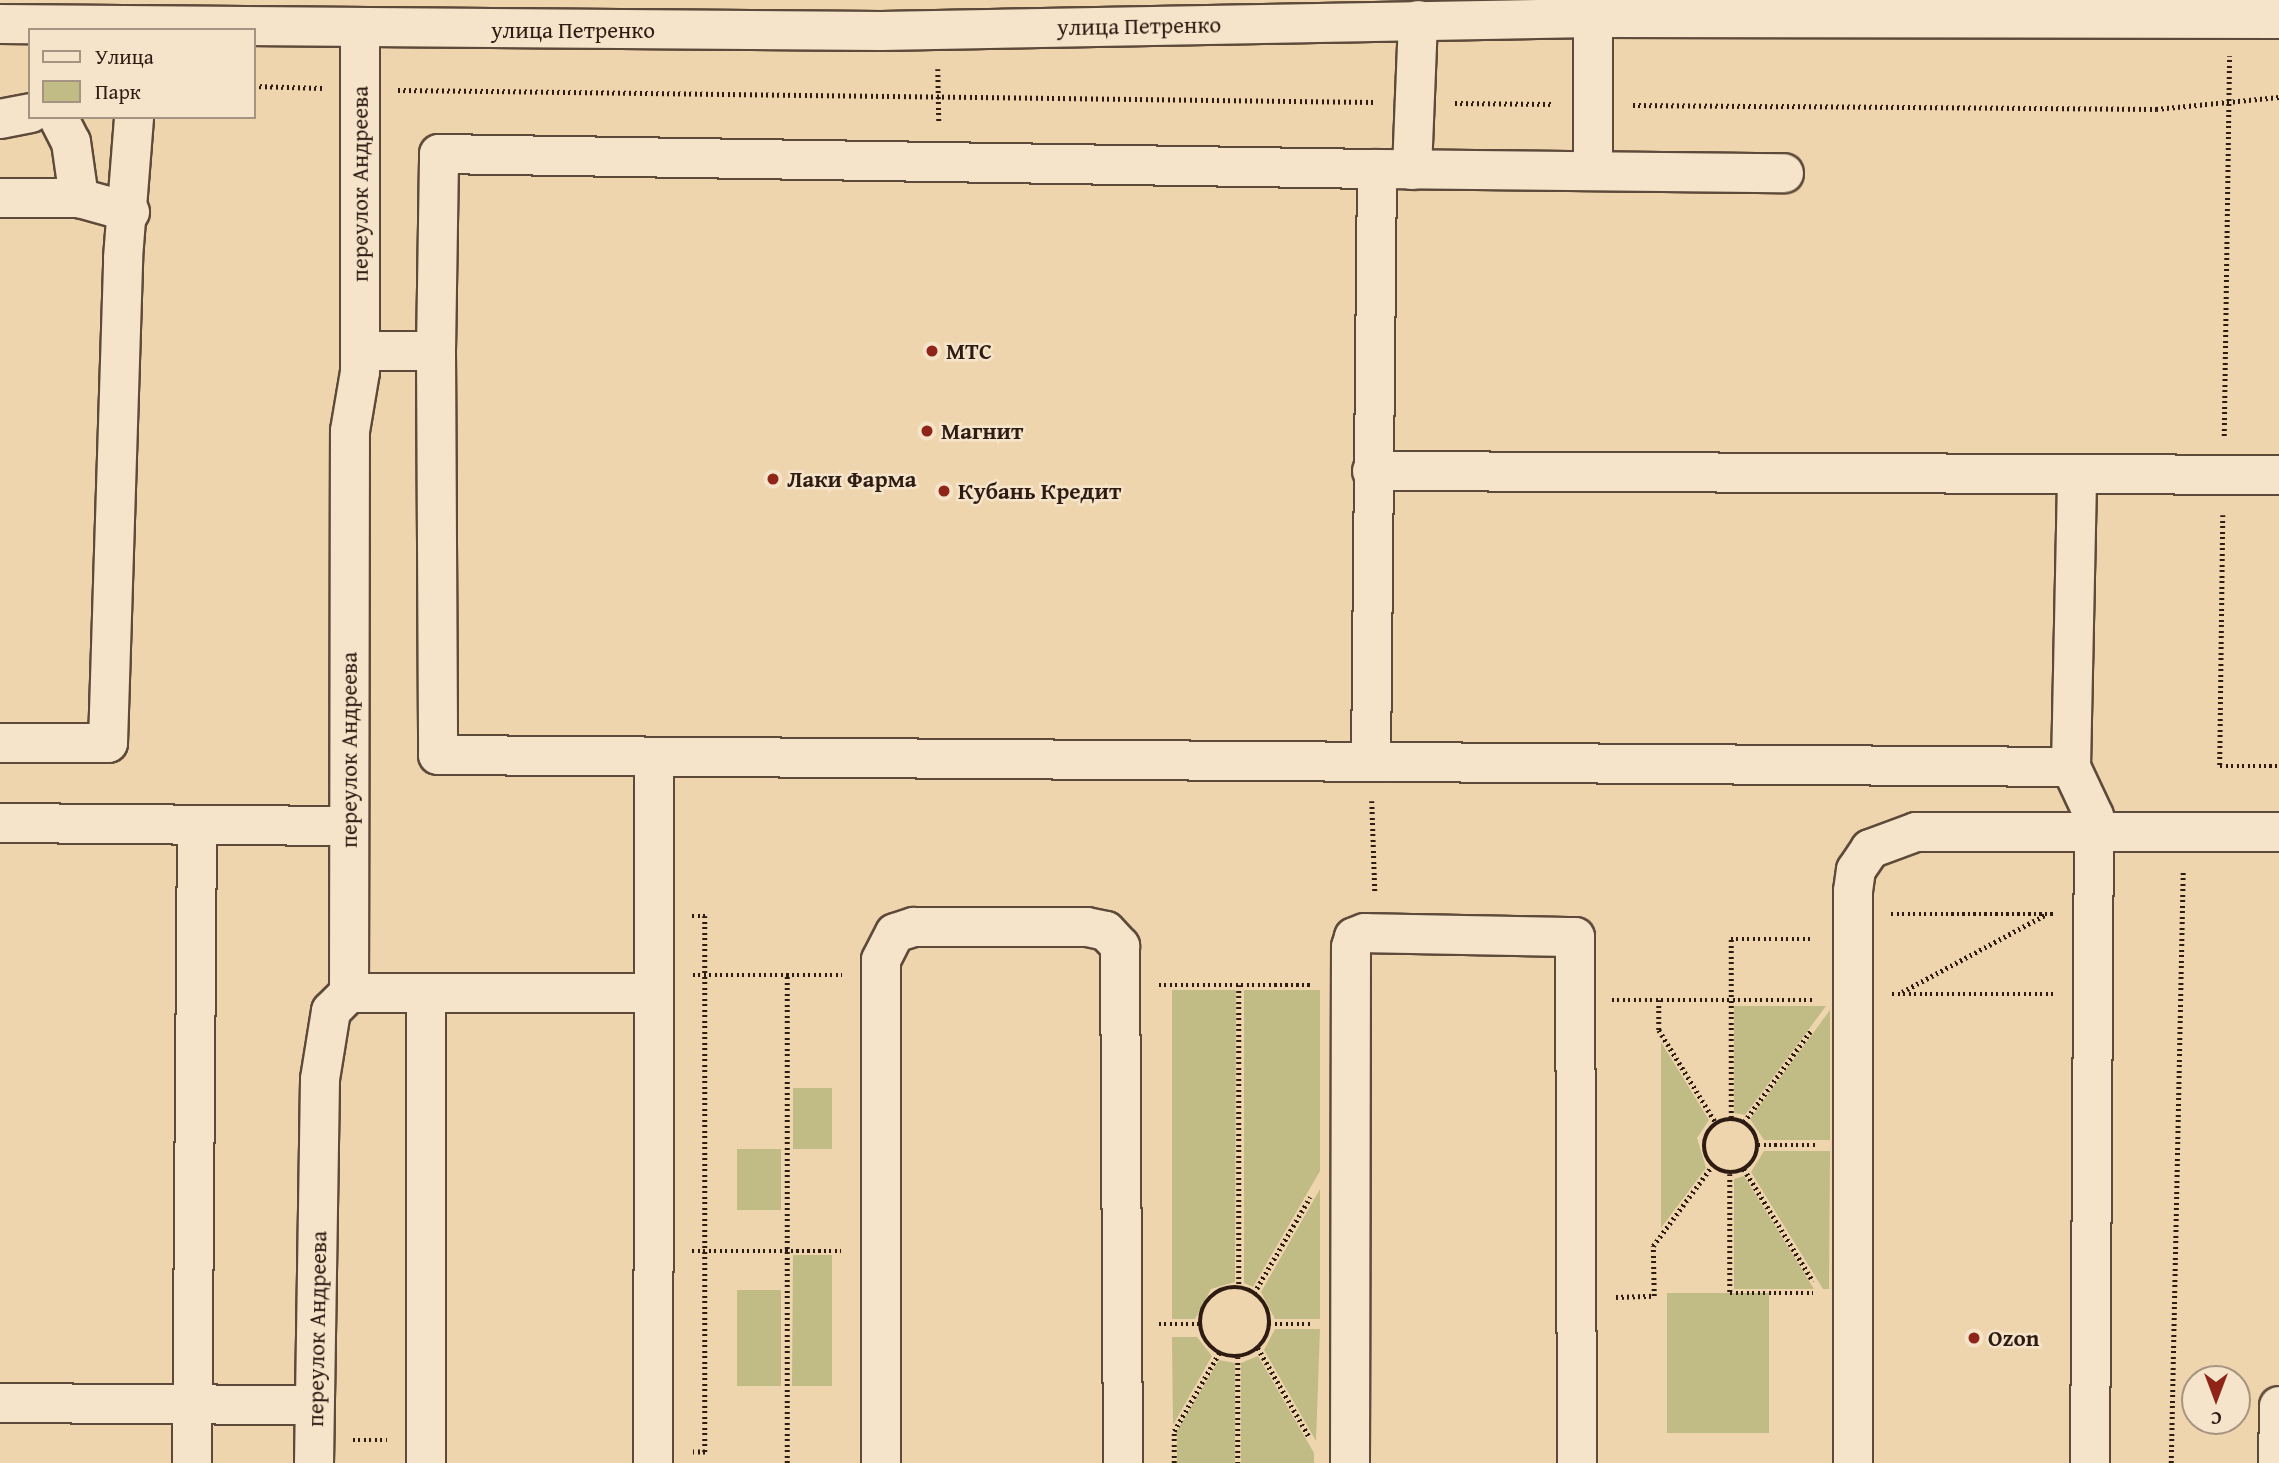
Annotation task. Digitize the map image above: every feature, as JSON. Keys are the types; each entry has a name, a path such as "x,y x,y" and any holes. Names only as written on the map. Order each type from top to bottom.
{"street":[{"name":"улица Петренко","path":"256,29 360,29 881,15 938,30 1593,18 2279,19"},
{"path":"1593,18 1593,171"},
{"path":"1371,762 1372,471 1395,169 1415,103 1418,20"},
{"name":"улица Петренко","path":"0,24 136,28"},
{"name":"переулок Андреева","path":"314,1463 320,1079 331,1012 349,993 350,431 360,351 360,29"},
{"path":"0,119 28,113"},
{"path":"59,119 71,142 79,198"},
{"path":"0,743 108,744 134,119"},
{"path":"1784,173 439,154 436,351 438,755 2071,767"},
{"path":"0,198 79,198 130,212"},
{"path":"360,351 436,351"},
{"path":"1372,471 2223,478 2279,475"},
{"path":"2077,476 2071,767 2094,816 2090,1463"},
{"path":"653,1458 654,757"},
{"path":"0,823 349,826"},
{"path":"192,1463 197,825"},
{"path":"1853,1463 1846,998 1856,870 1870,849 1892,837 2094,832 2279,832"},
{"path":"881,1463 881,975 885,944 895,933 914,927 1087,927 1106,931 1120,946 1123,1463"},
{"path":"1350,1457 1353,937 1376,933 1565,933 1578,946 1577,1463"},
{"path":"349,993 654,993"},
{"path":"412,1451 426,993"},
{"path":"0,1403 314,1405"},
{"path":"2278,1463 2279,1406"}],"path":[{"path":"2229,19 2220,766 2279,766"},
{"path":"938,30 940,162"},
{"path":"256,86 1415,103 2156,109 2230,99 2279,97"},
{"path":"1371,762 1376,933"},
{"path":"2171,1463 2183,832"},
{"path":"1731,1118 1731,939 1853,926 2046,914 2094,914"},
{"path":"1900,994 2046,914"},
{"path":"653,1458 705,1452 705,916 654,916"},
{"path":"710,975 881,975"},
{"path":"787,975 787,1463"},
{"path":"1171,985 1351,985"},
{"path":"1239,985 1239,1288"},
{"path":"1578,1000 1846,998 1900,994 2094,994"},
{"path":"1744,1122 1846,998"},
{"path":"1659,1000 1659,1030 1716,1123"},
{"path":"1731,1118 1744,1122 1758,1145 1744,1169 1730,1174 1712,1166 1704,1139 1716,1123 1731,1118"},
{"path":"1758,1145 1821,1145"},
{"path":"1577,1297 1654,1296 1653,1246 1712,1166"},
{"path":"1730,1174 1730,1293 1821,1293 1744,1169"},
{"path":"1254,1293 1319,1182 1350,1182"},
{"path":"654,1251 881,1251"},
{"path":"1239,1288 1254,1293 1269,1315 1270,1329 1258,1348 1238,1357 1219,1353 1206,1342 1200,1324 1215,1294 1239,1288"},
{"path":"1170,1324 1200,1324"},
{"path":"1258,1348 1317,1451 1350,1457"},
{"path":"1174,1463 1174,1431 1219,1353"},
{"path":"1238,1357 1238,1463"},
{"path":"345,1440 412,1451"}],"green space":[{"path":"1172,990 1236,990 1235,1282 1211,1289 1195,1319 1172,1319"},
{"path":"1244,990 1320,990 1320,1171 1253,1287 1244,1283"},
{"path":"1734,1006 1826,1006 1745,1115 1734,1113"},
{"path":"1830,1010 1830,1140 1764,1140 1750,1119"},
{"path":"1661,1042 1709,1120 1697,1138 1706,1168 1661,1228"},
{"path":"793,1088 832,1088 832,1149 793,1149"},
{"path":"737,1149 781,1149 781,1210 737,1210"},
{"path":"1764,1151 1830,1151 1829,1289 1823,1289 1751,1172"},
{"path":"1744,1176 1814,1289 1734,1289 1734,1179"},
{"path":"1320,1189 1320,1319 1275,1319 1261,1292"},
{"path":"793,1255 832,1255 832,1386 792,1386"},
{"path":"737,1290 781,1290 781,1386 737,1386"},
{"path":"1667,1293 1769,1293 1769,1433 1667,1433"},
{"path":"1275,1329 1320,1329 1316,1441 1264,1350"},
{"path":"1172,1337 1197,1337 1212,1356 1173,1425"},
{"path":"1258,1356 1314,1453 1314,1463 1241,1463 1241,1363"},
{"path":"1219,1360 1235,1363 1235,1463 1177,1463 1177,1431"}],"place":[{"name":"МТС","path":"932,351"},
{"name":"Магнит","path":"927,431"},
{"name":"Лаки Фарма","path":"773,479"},
{"name":"Кубань Кредит","path":"944,491"},
{"name":"Ozon","path":"1974,1338"}]}
